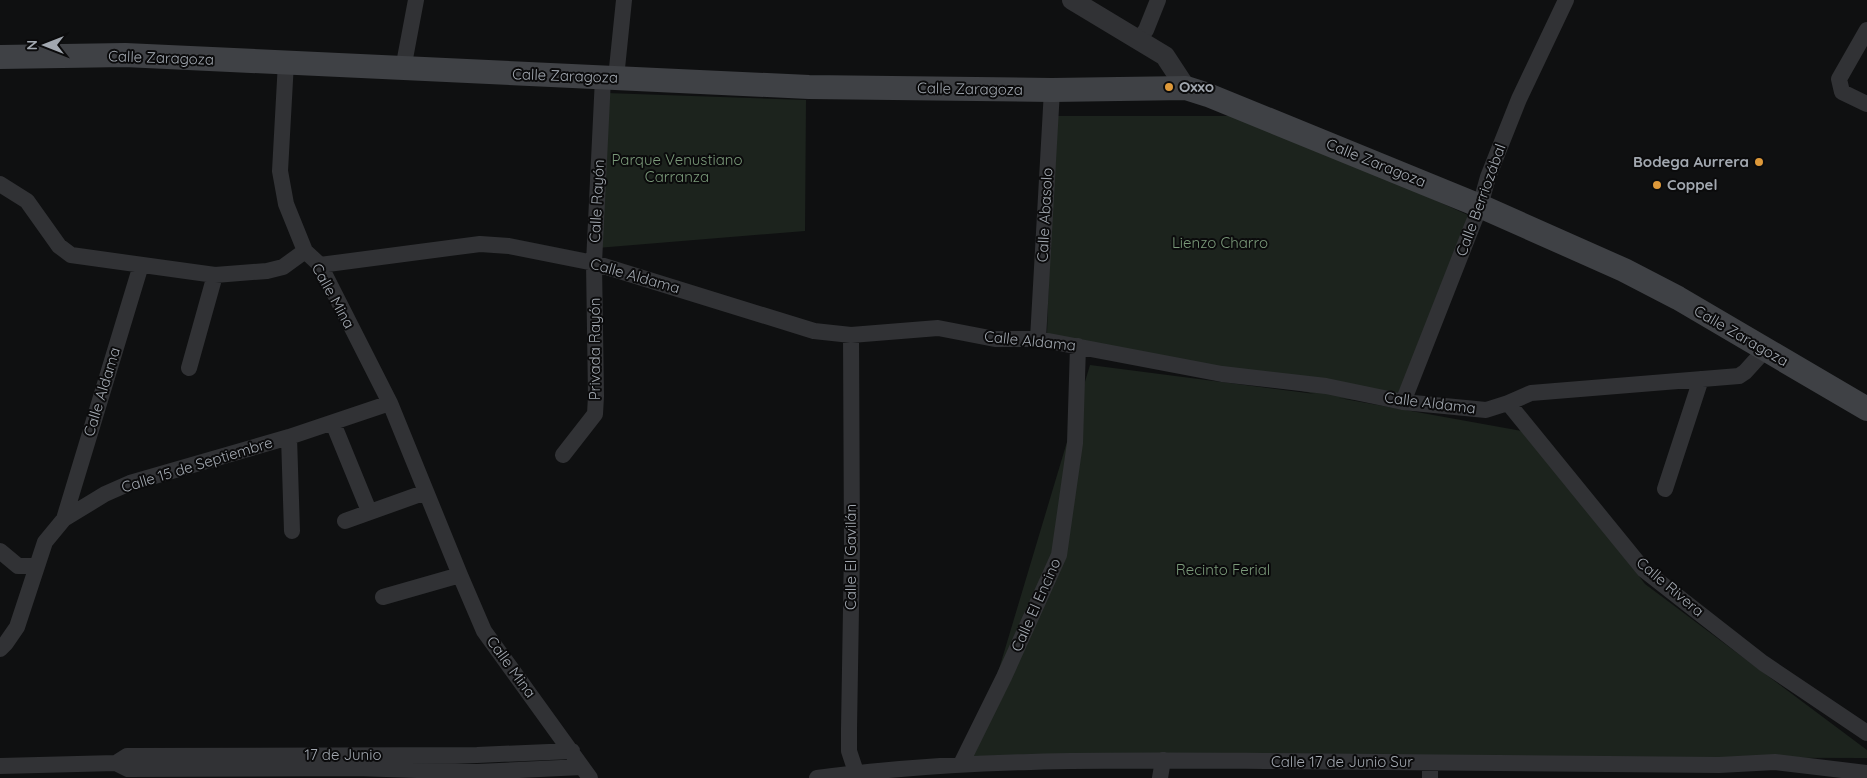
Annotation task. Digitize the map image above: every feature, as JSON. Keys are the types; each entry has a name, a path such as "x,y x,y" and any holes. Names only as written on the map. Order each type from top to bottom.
{"main road":[{"name":"Calle Zaragoza","path":"0,57 125,55 809,86 1052,90 1186,88 1217,98 1480,206 1624,270 1678,298 1867,410"}],"street":[{"path":"403,69 416,0"},
{"name":"Calle Rayón","path":"594,263 610,78 624,0"},
{"path":"1072,0 1165,56 1186,88"},
{"path":"1138,40 1146,30 1158,0"},
{"name":"Calle Berriozábal","path":"1403,402 1480,206 1488,177 1519,99 1566,0"},
{"path":"1867,30 1839,80 1842,92 1867,104"},
{"name":"Calle Mina","path":"286,62 280,171 286,204 305,251 320,265 390,403 484,631 586,773"},
{"name":"Calle Abasolo","path":"1038,339 1052,90"},
{"path":"1,184 27,201 65,252 71,255 215,275 266,271 283,267 305,251"},
{"name":"Calle Aldama","path":"320,265 480,244 510,246 594,263 814,331 851,335 938,328 995,338 1038,339 1222,374 1326,386 1403,402 1486,410 1531,393 1738,376 1745,372 1765,350"},
{"name":"Privada Rayón","path":"563,455 595,414 594,263"},
{"name":"Calle Aldama","path":"64,519 141,265"},
{"path":"189,368 215,275"},
{"name":"Calle El Gavilán","path":"851,335 852,548 849,729 850,751 857,775"},
{"name":"Calle El Encino","path":"961,764 1004,677 1059,555 1075,443 1078,346"},
{"path":"1665,489 1701,379"},
{"name":"Calle 15 de Septiembre","path":"0,649 17,627 45,542 64,519 105,494 130,483 289,437 390,403"},
{"name":"Calle Rivera","path":"1508,403 1644,570 1763,662 1867,733"},
{"path":"333,423 369,511"},
{"path":"289,437 292,530"},
{"path":"345,521 426,492"},
{"path":"0,552 18,566 36,566"},
{"path":"383,597 460,575"},
{"name":"17 de Junio","path":"0,766 116,763 128,769 152,774 356,761 572,751"},
{"path":"477,755 477,772"},
{"name":"17 de Junio","path":"116,763 127,756 356,761 477,772 586,773"},
{"path":"1160,778 1163,760"},
{"name":"Calle 17 de Junio Sur","path":"817,778 961,764 1163,760 1430,770 1718,765 1775,762 1799,772 1867,773"}],"green space":[{"name":"Parque Venustiano Carranza","path":"606,93 806,100 805,231 597,248"},
{"name":"Recinto Ferial","path":"1054,116 1248,116 1468,215 1406,406 1339,398 1528,432 1645,584 1867,750 1867,758 973,756 1090,365 1315,394 1047,334"}],"place":[{"name":"Oxxo","path":"1169,87"},
{"name":"Bodega Aurrera","path":"1759,162"},
{"name":"Coppel","path":"1657,185"}],"park label":[{"name":"Lienzo Charro","path":"1220,243"}]}
